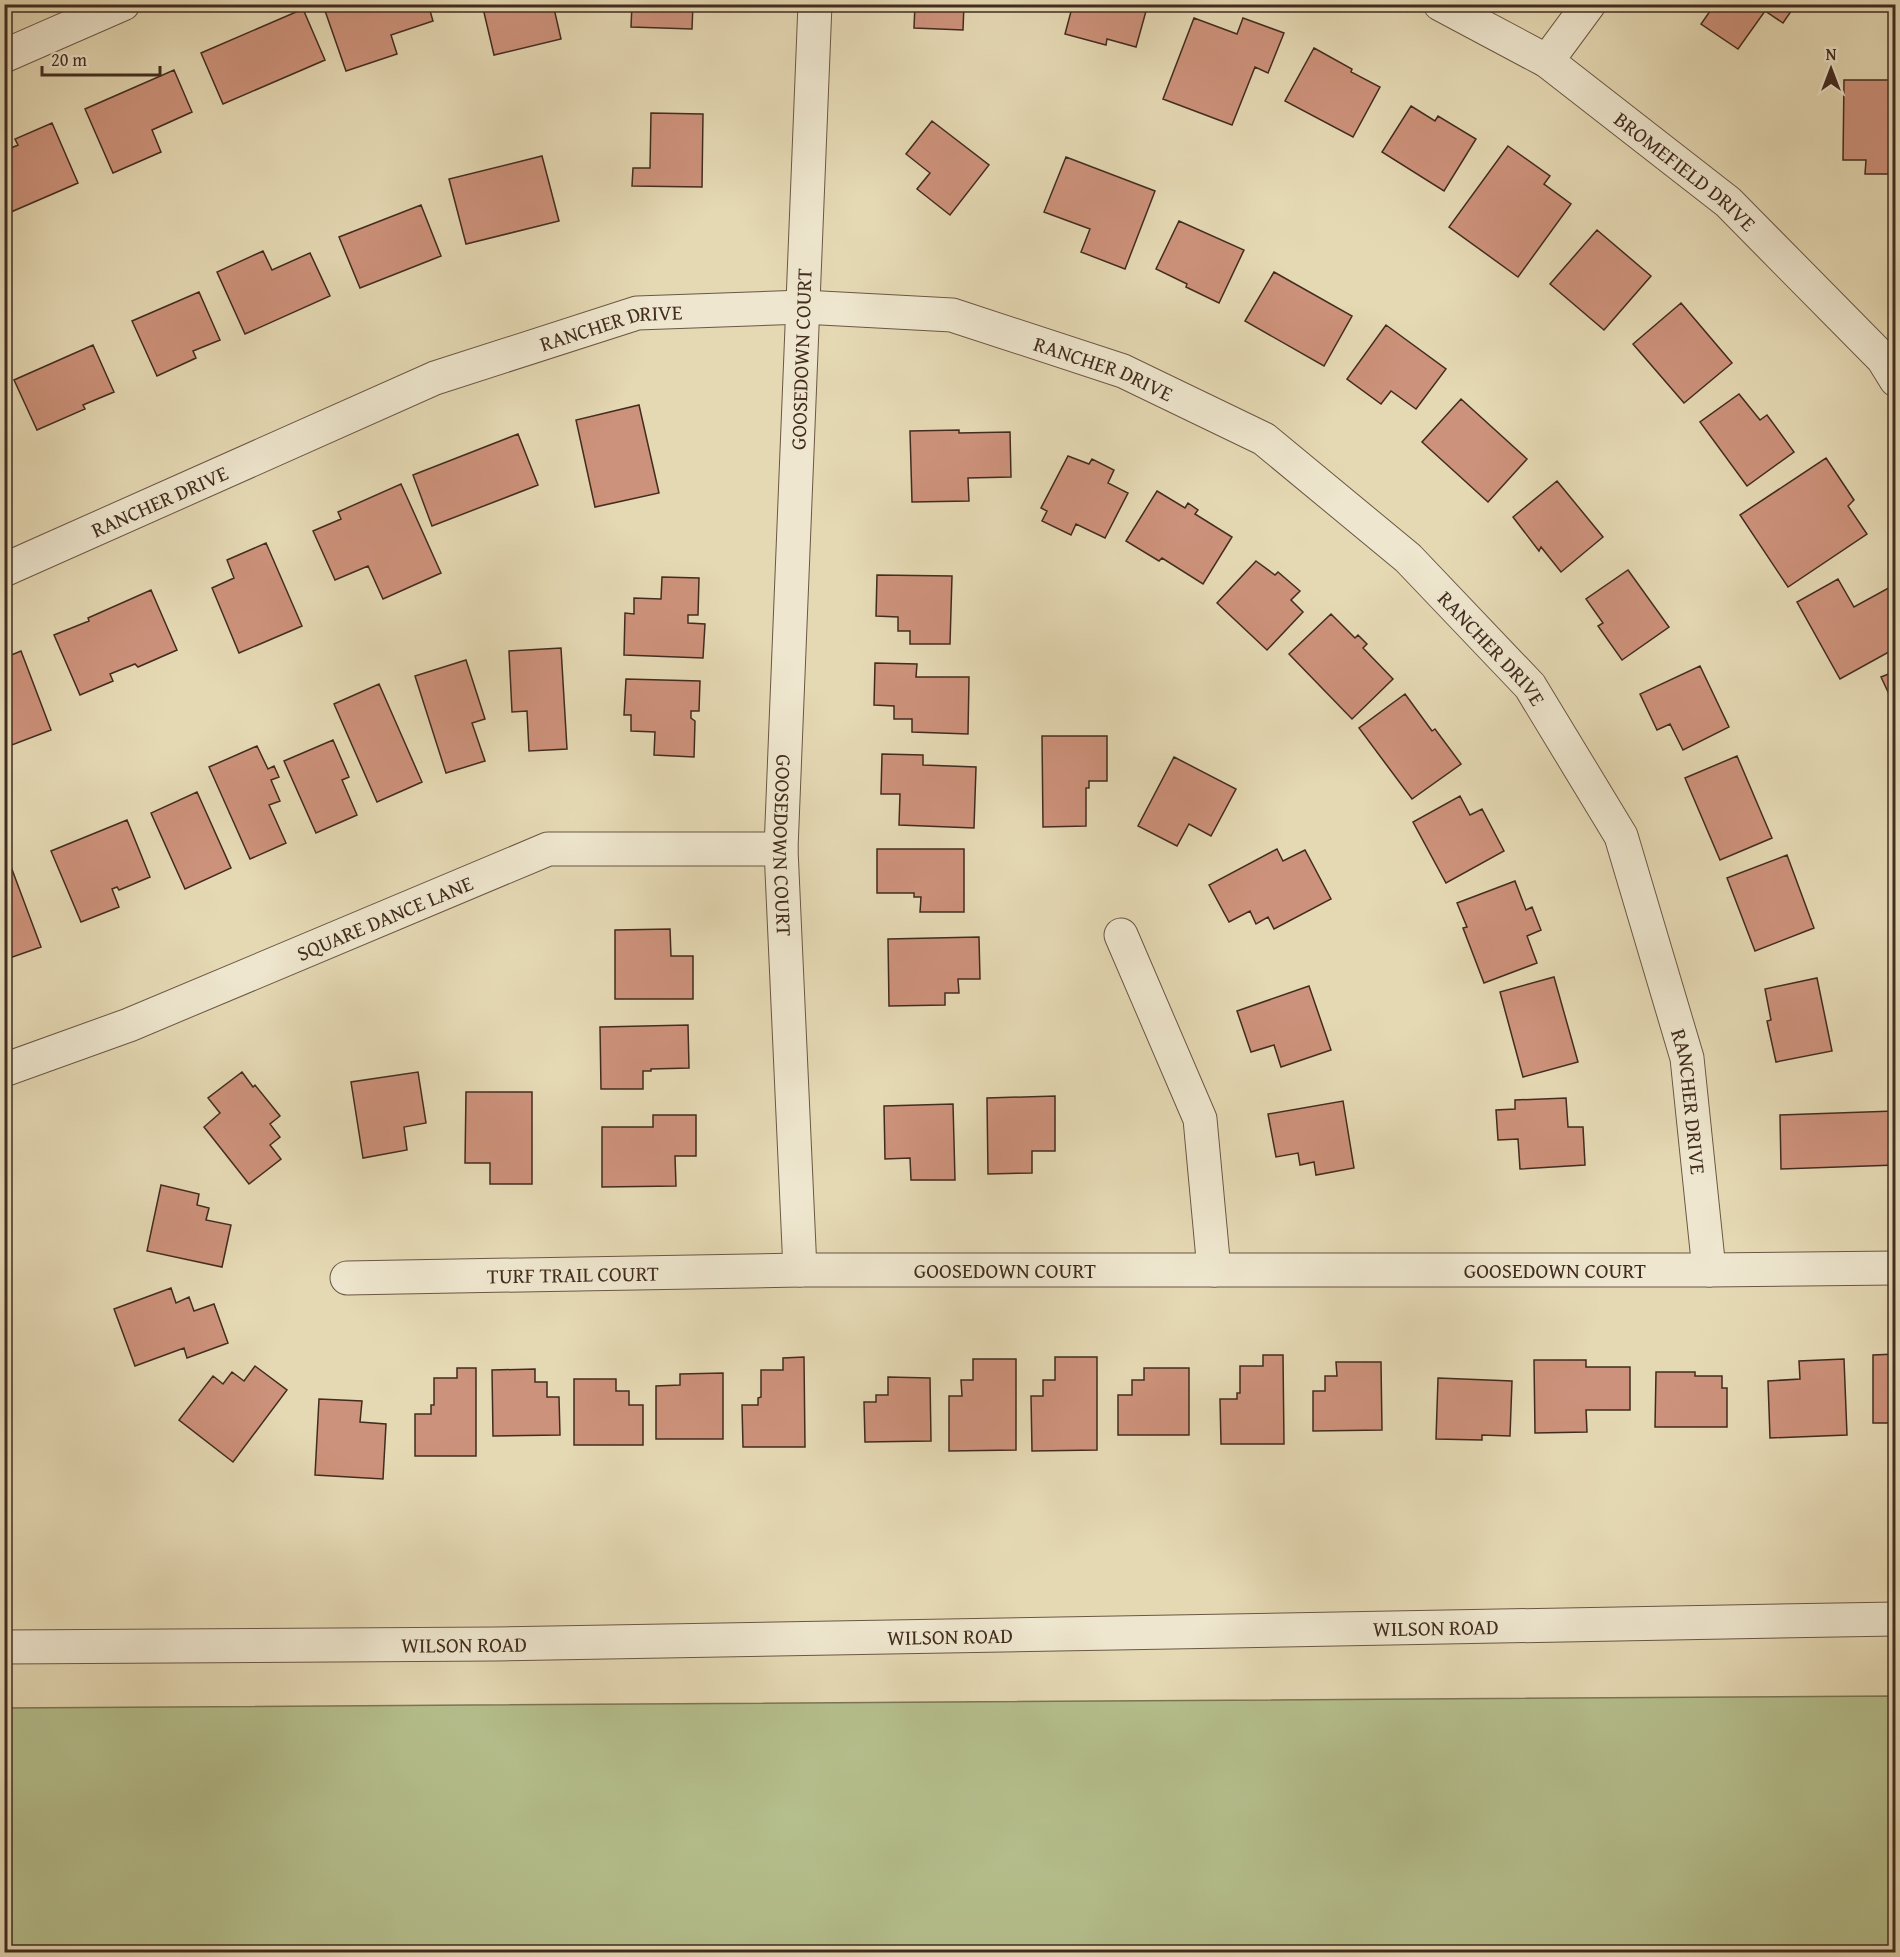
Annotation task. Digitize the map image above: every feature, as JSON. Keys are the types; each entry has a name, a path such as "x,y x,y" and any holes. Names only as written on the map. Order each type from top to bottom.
{"street":[{"path":"4,56 123,4"},
{"name":"GOOSEDOWN COURT","path":"815,4 781,849 800,1270 1896,1268"},
{"name":"BROMEFIELD DRIVE","path":"1440,4 1547,61 1728,202 1883,359 1896,380"},
{"path":"1547,61 1589,4"},
{"name":"RANCHER DRIVE","path":"4,570 446,375 637,313 803,307 952,315 1123,370 1264,440 1408,558 1530,687 1621,836 1687,1058 1709,1270"},
{"name":"SQUARE DANCE LANE","path":"4,1070 140,1021 548,849 781,849"},
{"path":"1121,935 1200,1119 1214,1270"},
{"name":"TURF TRAIL COURT","path":"347,1278 800,1270"},
{"name":"WILSON ROAD","path":"4,1647 496,1644 1896,1619"}],"green space":[{"path":"1895,1696 1895,1952 5,1952 5,1708"}],"building":[{"path":"428,4 433,21 391,35 397,54 346,71 323,5"},
{"path":"482,4 553,4 561,39 494,55"},
{"path":"632,4 693,4 692,29 631,27"},
{"path":"915,4 964,4 963,30 914,28"},
{"path":"1073,4 1148,4 1136,47 1107,39 1106,45 1065,34"},
{"path":"1715,4 1796,4 1783,23 1765,11 1738,49 1701,24"},
{"path":"303,9 325,60 223,104 201,53"},
{"path":"1194,18 1237,34 1243,18 1284,33 1268,73 1255,67 1232,125 1163,99"},
{"path":"1314,48 1352,69 1351,72 1380,87 1353,137 1285,101"},
{"path":"174,70 192,112 152,130 161,152 113,173 85,109"},
{"path":"1844,80 1896,80 1896,174 1865,174 1866,160 1843,160"},
{"path":"1411,106 1435,121 1438,116 1476,139 1444,191 1382,152"},
{"path":"651,113 703,114 702,187 632,186 633,168 650,168"},
{"path":"932,121 989,165 950,215 917,189 930,173 906,154"},
{"path":"52,123 78,183 4,215 4,151 18,145 15,139"},
{"path":"1508,146 1550,176 1544,184 1571,204 1518,277 1449,227"},
{"path":"542,156 559,221 466,244 449,179"},
{"path":"1066,157 1155,191 1125,269 1081,252 1090,229 1044,212"},
{"path":"421,205 441,256 360,288 339,237"},
{"path":"1179,221 1244,250 1219,303 1156,269"},
{"path":"1597,230 1651,276 1604,330 1550,284"},
{"path":"263,251 272,270 310,253 330,296 245,334 217,272"},
{"path":"1274,272 1352,316 1324,366 1245,321"},
{"path":"199,292 220,340 193,351 196,358 157,376 132,321"},
{"path":"1681,303 1732,363 1684,403 1633,344"},
{"path":"1386,325 1446,369 1416,409 1391,391 1381,404 1347,379"},
{"path":"93,345 114,392 83,405 85,409 37,430 14,380"},
{"path":"1739,394 1760,420 1767,415 1794,452 1747,486 1700,422"},
{"path":"1461,399 1527,459 1488,502 1422,442"},
{"path":"639,405 659,493 595,507 576,420"},
{"path":"4,419 11,432 4,435"},
{"path":"959,430 959,433 1010,432 1011,477 968,478 969,501 912,502 910,431"},
{"path":"518,434 538,485 432,526 413,475"},
{"path":"1068,456 1089,464 1092,459 1114,470 1108,483 1128,493 1105,538 1076,524 1071,535 1042,521 1047,511 1041,508"},
{"path":"1826,458 1854,500 1848,506 1867,534 1788,587 1740,515"},
{"path":"1557,481 1603,537 1561,572 1541,547 1539,551 1513,517"},
{"path":"401,484 441,573 383,599 368,566 335,580 313,531 341,519 338,512"},
{"path":"1157,491 1185,508 1188,503 1198,510 1195,514 1232,537 1203,584 1162,558 1159,561 1126,541"},
{"path":"266,543 302,626 239,653 212,588 234,578 227,560"},
{"path":"1256,561 1275,575 1278,572 1300,591 1291,600 1303,612 1267,650 1217,603"},
{"path":"1628,570 1669,627 1622,660 1598,626 1603,623 1586,599"},
{"path":"877,575 952,576 950,644 910,644 910,631 898,631 898,617 876,616"},
{"path":"662,577 699,578 698,615 688,615 688,623 705,624 703,658 624,655 625,613 634,614 634,598 661,599"},
{"path":"1838,579 1854,607 1894,585 1896,588 1896,648 1840,679 1797,602"},
{"path":"151,590 177,650 138,667 135,664 110,674 113,681 80,695 54,635 89,621 88,618"},
{"path":"1331,614 1355,638 1358,635 1367,644 1363,648 1393,679 1352,719 1289,654"},
{"path":"561,648 567,749 529,751 527,711 512,712 509,651"},
{"path":"21,651 51,730 4,748 4,658"},
{"path":"466,660 485,719 472,723 485,761 446,773 415,676"},
{"path":"875,663 917,664 916,677 969,677 968,734 912,732 912,719 894,719 894,706 874,705"},
{"path":"1700,666 1729,727 1683,750 1670,724 1657,730 1640,694"},
{"path":"1896,671 1896,709 1881,677"},
{"path":"626,679 700,681 699,711 691,711 691,718 695,721 694,757 654,755 655,732 631,731 631,715 624,715"},
{"path":"379,684 422,782 377,802 334,704"},
{"path":"1405,694 1432,731 1435,729 1461,764 1412,799 1359,728"},
{"path":"1042,736 1107,736 1107,781 1089,781 1089,788 1086,788 1086,826 1043,827"},
{"path":"333,740 349,777 342,780 357,815 316,833 284,761"},
{"path":"257,746 268,769 274,766 279,777 271,780 280,801 269,805 286,843 250,859 209,767"},
{"path":"882,754 923,755 923,765 976,767 974,828 899,825 900,794 881,794"},
{"path":"1737,756 1772,838 1720,860 1685,778"},
{"path":"1174,757 1236,789 1211,836 1189,824 1177,846 1138,826"},
{"path":"197,792 231,868 185,889 151,813"},
{"path":"1460,796 1470,815 1482,809 1504,851 1446,883 1413,822"},
{"path":"127,820 150,877 119,890 117,887 112,889 119,907 81,922 51,851"},
{"path":"4,848 41,947 4,960"},
{"path":"877,849 964,849 964,912 920,912 921,897 914,897 914,893 877,893"},
{"path":"1277,849 1283,861 1305,850 1331,899 1274,929 1268,917 1256,924 1250,911 1229,922 1209,885"},
{"path":"1787,855 1814,928 1755,951 1727,878"},
{"path":"1515,881 1526,910 1532,907 1541,930 1527,936 1537,963 1484,983 1463,928 1467,927 1457,903"},
{"path":"670,929 671,956 693,956 693,999 615,999 615,930"},
{"path":"979,937 980,979 958,979 959,993 945,993 945,1005 889,1006 888,939"},
{"path":"1554,977 1578,1062 1523,1077 1500,992"},
{"path":"1817,978 1832,1051 1776,1062 1767,1021 1771,1020 1765,989"},
{"path":"1309,986 1331,1050 1281,1067 1274,1045 1251,1052 1237,1011"},
{"path":"688,1025 689,1068 643,1071 643,1089 601,1089 600,1027"},
{"path":"242,1072 280,1116 270,1124 280,1137 270,1145 281,1159 249,1184 204,1127 220,1113 208,1098"},
{"path":"418,1072 426,1123 404,1127 407,1150 363,1158 351,1082"},
{"path":"466,1092 532,1092 532,1184 490,1184 490,1163 465,1163"},
{"path":"1055,1096 1055,1151 1032,1151 1032,1173 988,1174 987,1098"},
{"path":"1566,1098 1568,1127 1583,1127 1585,1165 1520,1169 1518,1139 1498,1140 1496,1110 1515,1109 1515,1100"},
{"path":"1343,1101 1354,1168 1316,1175 1314,1162 1300,1165 1298,1153 1276,1157 1268,1114"},
{"path":"953,1104 955,1180 911,1180 910,1158 885,1159 884,1106"},
{"path":"1894,1111 1896,1165 1781,1169 1780,1115"},
{"path":"653,1115 696,1115 696,1156 675,1156 676,1186 602,1187 602,1127 653,1127"},
{"path":"161,1185 199,1194 197,1205 209,1208 206,1220 231,1225 222,1267 147,1251"},
{"path":"171,1288 176,1303 189,1297 194,1311 214,1304 228,1343 187,1358 184,1348 135,1366 114,1309"},
{"path":"1896,1354 1896,1423 1873,1423 1873,1355"},
{"path":"1263,1355 1283,1355 1284,1444 1221,1444 1220,1399 1237,1399 1237,1393 1240,1393 1240,1366 1263,1366"},
{"path":"804,1357 805,1447 743,1447 742,1405 758,1405 758,1398 761,1397 761,1370 783,1370 783,1358"},
{"path":"1055,1357 1097,1357 1097,1450 1032,1451 1031,1396 1043,1396 1043,1380 1055,1380"},
{"path":"973,1359 1016,1359 1016,1450 949,1451 949,1396 962,1396 961,1380 973,1380"},
{"path":"1844,1359 1847,1435 1770,1438 1768,1381 1800,1379 1799,1361"},
{"path":"1534,1360 1586,1360 1586,1367 1630,1367 1630,1410 1586,1410 1587,1432 1535,1433"},
{"path":"1336,1362 1381,1362 1382,1430 1313,1431 1313,1391 1325,1391 1325,1376 1337,1376"},
{"path":"255,1366 287,1390 233,1462 179,1420 213,1376 223,1384 232,1372 244,1381"},
{"path":"457,1368 476,1368 476,1456 415,1456 415,1414 431,1414 431,1405 434,1405 434,1378 457,1378"},
{"path":"1144,1368 1189,1368 1189,1435 1118,1435 1118,1395 1132,1395 1132,1380 1144,1380"},
{"path":"535,1369 535,1382 547,1382 547,1397 559,1397 560,1435 493,1436 492,1370"},
{"path":"1656,1372 1695,1372 1695,1376 1722,1376 1722,1388 1727,1388 1727,1427 1655,1427"},
{"path":"723,1373 723,1439 656,1439 656,1386 680,1385 680,1374"},
{"path":"888,1377 930,1378 931,1441 865,1442 864,1402 876,1402 876,1395 888,1395"},
{"path":"1438,1378 1512,1381 1510,1436 1482,1435 1482,1440 1436,1439"},
{"path":"574,1379 616,1379 616,1391 629,1391 629,1405 643,1405 643,1445 574,1445"},
{"path":"319,1399 362,1401 360,1422 386,1424 383,1479 315,1475"}]}
